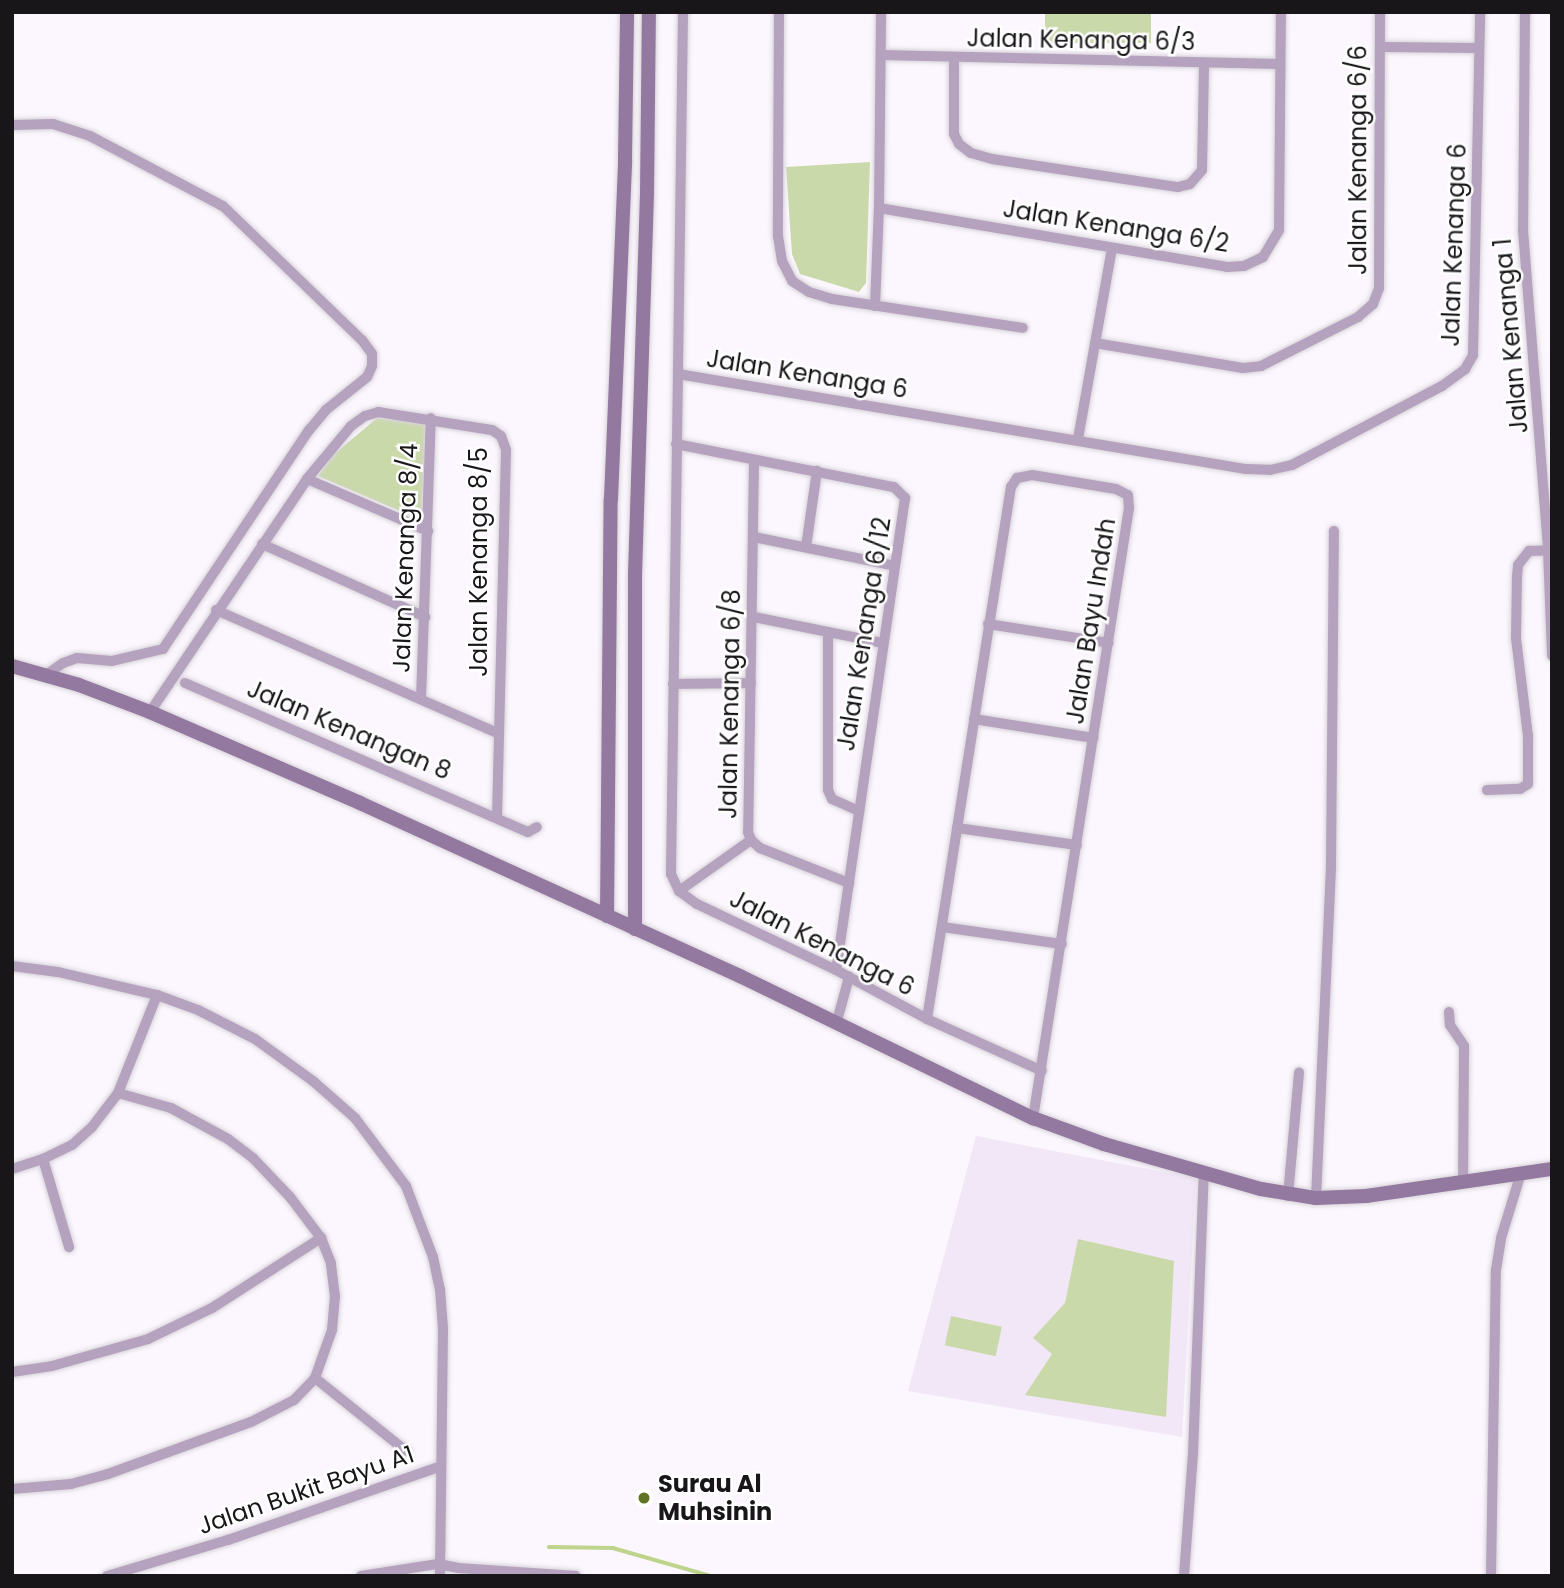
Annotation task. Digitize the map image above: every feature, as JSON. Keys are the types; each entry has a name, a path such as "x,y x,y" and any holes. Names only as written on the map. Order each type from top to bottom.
{"street":[{"path":"607,916 611,499 625,160 627,12"},
{"path":"635,929 635,575 648,194 649,12"},
{"path":"678,374 683,12"},
{"path":"779,12 778,236 782,261 792,281 809,292 875,306 1023,328"},
{"path":"875,306 881,12"},
{"name":"Jalan Kenanga 6/2","path":"879,208 1227,267 1244,266 1263,257 1279,230 1281,12"},
{"name":"Jalan Kenanga 6/6","path":"1095,343 1243,368 1261,366 1358,317 1373,304 1379,276 1380,12"},
{"name":"Jalan Kenanga 6","path":"1042,1071 927,1019 836,970 696,904 679,891 671,874 670,854 678,374 1246,469 1270,470 1292,465 1442,386 1465,369 1473,355 1476,340 1480,12"},
{"name":"Jalan Kenanga 1","path":"1525,12 1522,230 1547,455 1552,656"},
{"path":"1380,47 1479,48"},
{"name":"Jalan Kenanga 6/3","path":"881,55 954,59 1280,64"},
{"path":"954,59 954,134 959,144 971,153 992,159 1178,187 1190,184 1202,170 1204,63"},
{"path":"12,125 53,124 90,136 223,206 362,340 372,354 368,377 326,410 309,430 163,649 112,661 77,659 63,663 46,675"},
{"path":"1078,439 1112,248"},
{"name":"Jalan Kenanga 8/5","path":"150,712 216,610 307,479 330,448 365,416 378,412 431,418 492,430 501,436 506,450 497,817"},
{"name":"Jalan Kenanga 8/4","path":"421,699 431,418"},
{"name":"Jalan Kenanga 6/12","path":"676,444 817,471 901,491 905,498 836,970"},
{"name":"Jalan Kenanga 6/8","path":"754,461 754,617 748,832 751,840 760,848 849,883"},
{"path":"806,547 817,471"},
{"name":"Jalan Bayu Indah","path":"927,1019 1011,488 1017,478 1032,475 1116,489 1128,495 1129,508 1033,1118"},
{"path":"307,479 428,531"},
{"path":"1316,1198 1331,865 1334,531"},
{"path":"754,537 895,566"},
{"path":"262,544 425,617"},
{"path":"1487,790 1520,789 1528,784 1528,736 1517,638 1518,565 1529,551 1550,550"},
{"path":"216,610 498,733"},
{"path":"754,617 883,643"},
{"path":"988,624 1109,643"},
{"path":"828,632 828,790 832,799 859,811"},
{"path":"12,666 46,675 150,712 360,803 837,1021 1033,1118 1104,1144 1288,1196 1316,1198 1366,1195 1552,1169"},
{"name":"Jalan Kenangan 8","path":"185,683 528,832 537,827"},
{"path":"673,684 751,683"},
{"path":"974,719 1094,738"},
{"path":"957,828 1077,845"},
{"path":"679,891 751,840"},
{"path":"942,927 1062,944"},
{"name":"Jalan Bukit Bayu A1","path":"12,966 58,972 157,995 198,1010 255,1039 313,1081 355,1118 406,1185 433,1257 440,1289 443,1329 439,1467 228,1540 107,1576"},
{"path":"837,1021 849,977"},
{"path":"12,1169 43,1159 72,1145 92,1126 118,1093 157,995"},
{"path":"1448,1012 1450,1025 1464,1046 1463,1182"},
{"path":"1288,1196 1299,1072"},
{"path":"12,1489 71,1484 177,1451 251,1422 294,1399 315,1378 332,1330 335,1297 331,1263 321,1238 270,1175 228,1139 171,1108 118,1093"},
{"path":"43,1159 69,1247"},
{"path":"1184,1576 1193,1454 1204,1173"},
{"path":"1491,1576 1496,1270 1501,1238 1521,1173"},
{"path":"12,1372 63,1364 148,1339 212,1308 321,1238"},
{"path":"315,1378 406,1451"},
{"path":"439,1467 440,1572"},
{"path":"361,1576 459,1569 576,1576"}],"shaded area":[{"path":"976,1136 1196,1178 1182,1437 908,1391"}],"green space":[{"path":"1045,12 1151,12 1151,43 1045,43"},
{"path":"870,162 866,283 859,292 800,274 792,254 786,167"},
{"path":"377,418 427,424 421,520 318,476 333,455"},
{"path":"1078,1239 1174,1261 1166,1417 1025,1395 1052,1354 1033,1338 1065,1303"},
{"path":"951,1316 1002,1327 996,1356 945,1345"}],"waterway":[{"path":"549,1547 613,1548 711,1576"}],"place":[{"name":"Surau Al Muhsinin","path":"644,1498"}]}
